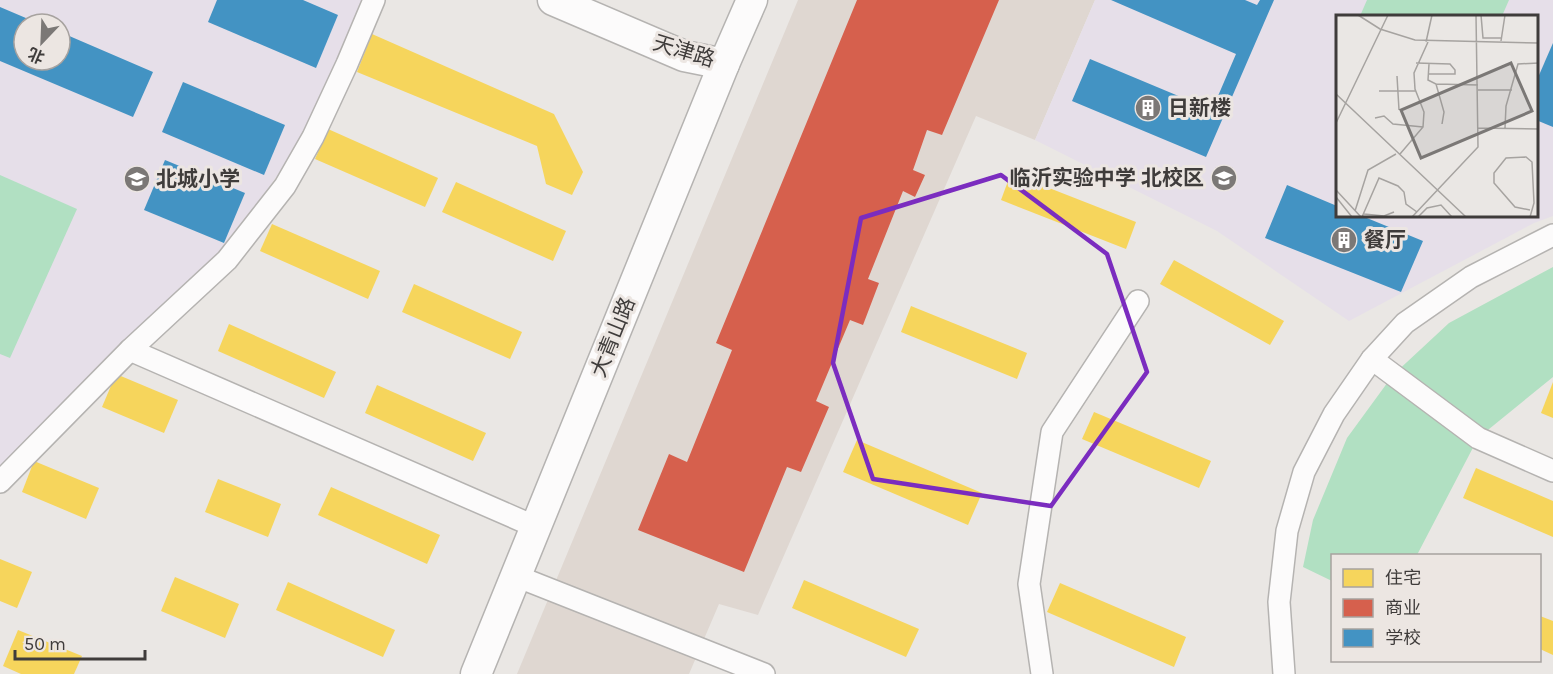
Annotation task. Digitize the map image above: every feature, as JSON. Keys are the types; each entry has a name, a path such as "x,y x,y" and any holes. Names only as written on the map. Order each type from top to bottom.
{"street":[{"path":"0,483 130,350 227,260 285,186 313,137 374,0"},
{"name":"天津路","path":"553,0 684,56 724,64"},
{"name":"天津路","path":"604,0 692,38 724,64"},
{"name":"大青山路","path":"476,674 752,0"},
{"path":"1284,674 1279,602 1287,531 1304,472 1334,414 1372,359 1405,323 1471,277 1553,235"},
{"path":"1042,674 1029,584 1052,432 1138,301"},
{"path":"130,350 536,527"},
{"path":"1372,359 1478,438 1553,471"},
{"path":"516,576 764,674"}],"highlighted area":[{"path":"1001,175 1107,254 1147,372 1051,506 873,479 833,363 861,218"}],"shaded area":[{"name":"北城小学","path":"0,0 365,0 313,123 237,234 174,299 0,468"},
{"path":"798,0 1095,0 1035,140 976,116 758,615 719,604 689,674 517,674"},
{"name":"临沂实验中学 北校区","path":"1095,0 1553,0 1553,216 1534,223 1349,321 1217,231 1035,140"}],"green space":[{"path":"1367,0 1509,0 1502,15 1360,15"},
{"path":"0,175 77,209 10,358 0,354"},
{"path":"1553,267 1553,377 1478,438 1418,554 1331,554 1331,581 1303,567 1313,520 1347,438 1393,375 1449,323"}],"building: 住宅":[{"path":"372,34 554,114 583,172 572,195 546,184 537,146 357,72"},
{"path":"328,129 438,178 425,207 315,159"},
{"path":"1011,173 1136,222 1126,249 1001,200"},
{"path":"456,182 566,231 553,261 442,212"},
{"path":"272,224 380,271 368,299 260,251"},
{"path":"1174,260 1284,321 1270,345 1160,284"},
{"path":"414,284 522,332 510,359 402,312"},
{"path":"911,306 1027,353 1017,379 901,332"},
{"path":"229,324 336,372 324,398 218,351"},
{"path":"116,374 178,400 164,433 102,407"},
{"path":"1553,382 1553,418 1541,413"},
{"path":"377,385 486,433 473,461 365,413"},
{"path":"1094,412 1211,461 1199,488 1082,439"},
{"path":"857,440 982,493 968,525 843,472"},
{"path":"34,461 99,488 86,519 22,492"},
{"path":"1476,468 1553,501 1553,537 1463,498"},
{"path":"218,479 281,504 268,537 205,512"},
{"path":"331,487 440,535 427,564 318,515"},
{"path":"0,559 32,572 17,608 0,601"},
{"path":"175,577 239,604 225,638 161,611"},
{"path":"804,580 919,629 906,657 792,608"},
{"path":"288,582 395,630 383,657 276,610"},
{"path":"1060,583 1186,637 1174,667 1047,612"},
{"path":"1541,616 1553,621 1553,655 1541,649"},
{"path":"18,630 82,656 74,674 21,674 3,666"}],"building: 商业":[{"path":"857,0 999,0 942,135 927,130 913,170 925,175 915,197 903,191 868,279 879,283 863,325 850,320 816,401 829,407 801,472 787,467 744,572 638,530 669,454 687,462 732,350 716,343"}],"building: 学校":[{"path":"217,0 303,0 338,15 316,68 208,22"},
{"path":"1111,0 1245,0 1257,5 1260,0 1274,0 1206,157 1072,101 1090,59 1212,110 1236,54"},
{"path":"0,7 12,12 12,66 0,61"},
{"path":"72,37 153,72 133,117 26,72 72,72"},
{"path":"1553,43 1553,127 1538,121 1538,77"},
{"path":"183,82 285,125 264,175 162,132"},
{"path":"165,160 245,193 224,243 144,210"},
{"name":"餐厅","path":"1287,185 1336,206 1336,218 1367,218 1423,241 1401,292 1265,238"}],"place":[{"name":"日新楼","path":"1148,108"},
{"name":"临沂实验中学 北校区","path":"1224,178"},
{"name":"北城小学","path":"137,179"},
{"name":"餐厅","path":"1344,240"}]}
